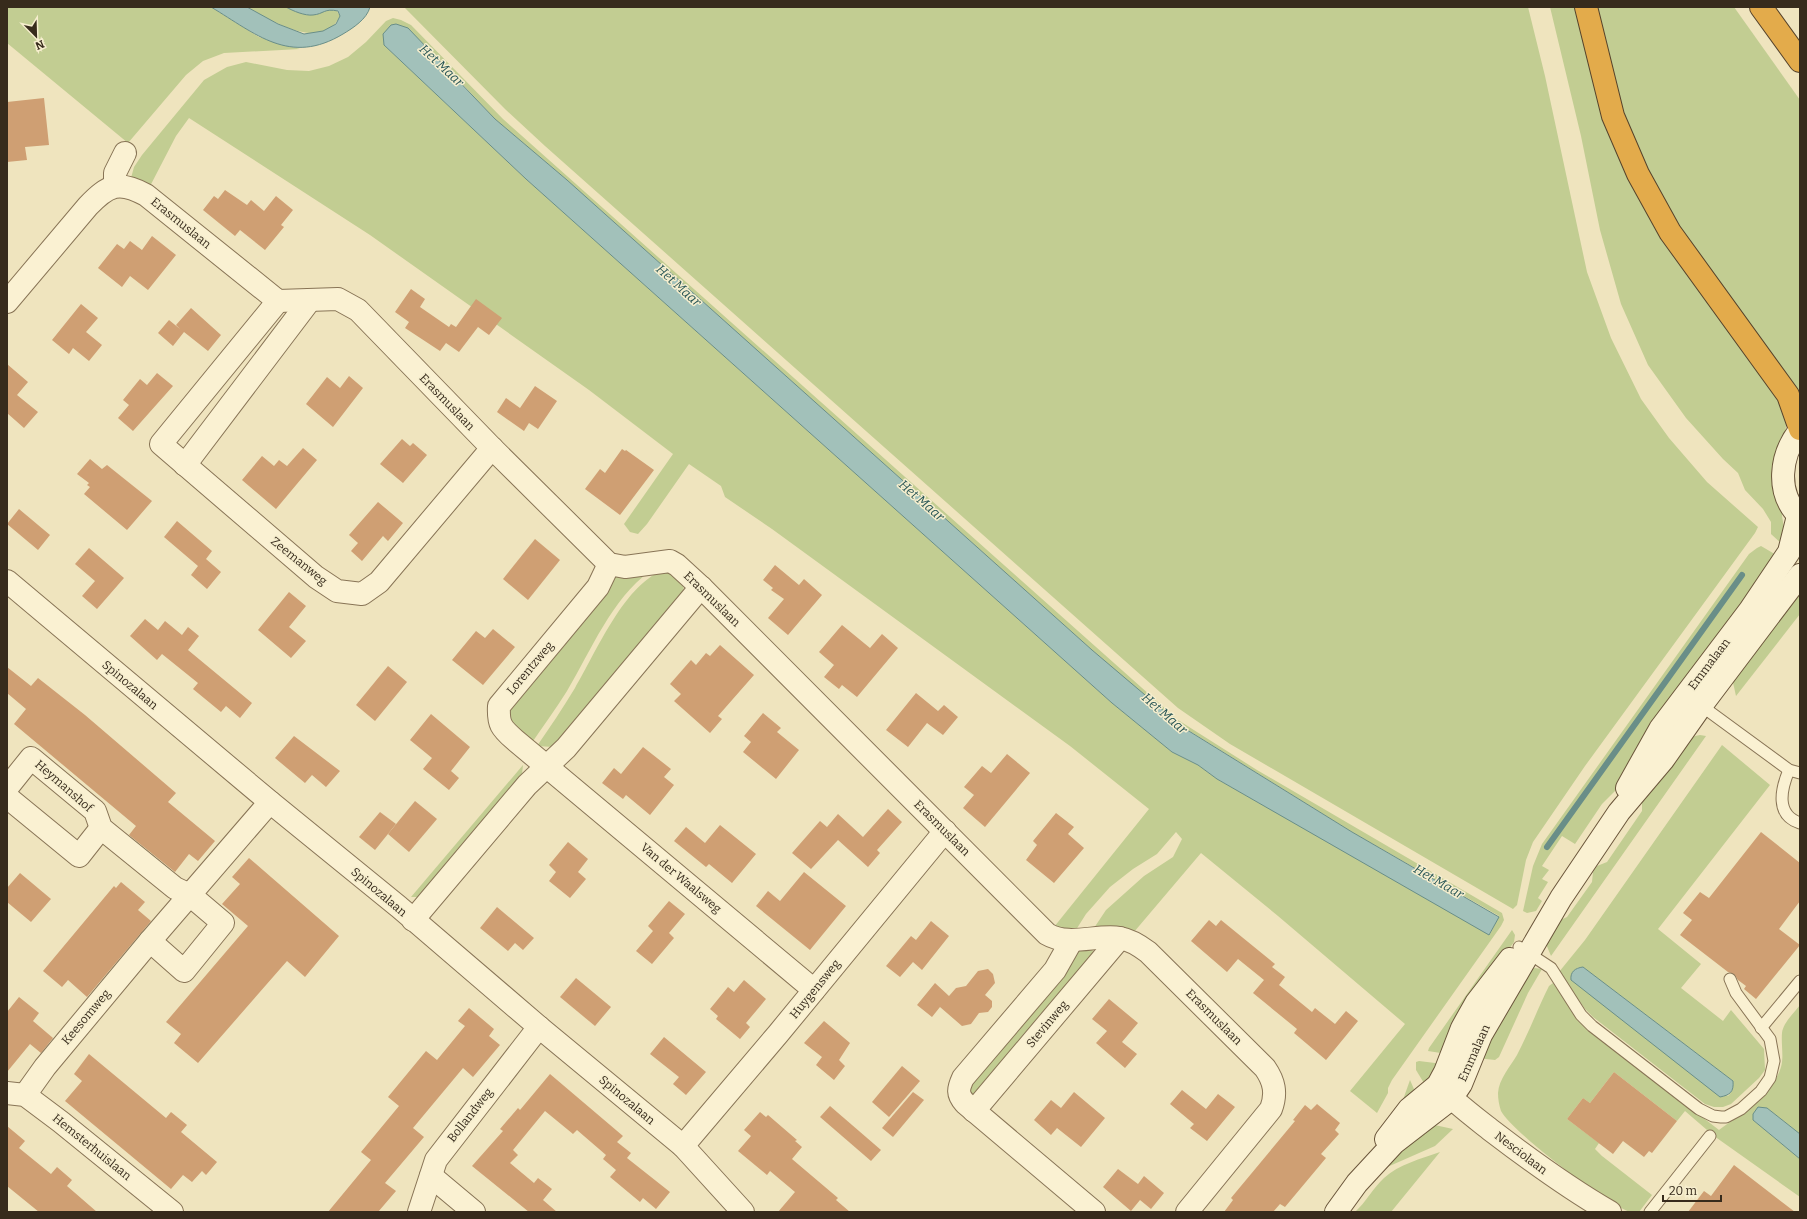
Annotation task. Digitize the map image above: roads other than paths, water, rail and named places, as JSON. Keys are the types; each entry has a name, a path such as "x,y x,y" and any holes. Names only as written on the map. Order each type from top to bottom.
{"highway":[{"path":"1586,7 1613,116 1638,174 1670,232 1788,396 1800,430"},
{"path":"1761,7 1800,61"}],"street":[{"path":"7,302 101,192 115,186 116,173 125,153"},
{"name":"Erasmuslaan","path":"115,186 133,188 146,195 278,302 338,299 358,310 492,448 609,564 625,567 670,561 677,565 701,587 1047,934 1055,939 1072,940 1120,938 1135,943 1148,952 1265,1068 1272,1079 1275,1100 1272,1109 1187,1212"},
{"path":"185,465 310,300"},
{"name":"Zeemanweg","path":"278,302 161,444 316,577 337,591 362,594 380,582 492,448"},
{"path":"1799,516 1786,495 1783,471 1788,448 1800,430"},
{"name":"Emmalaan","path":"1336,1212 1357,1183 1394,1143 1444,1092 1461,1084 1481,1035 1511,981 1525,950 1528,934 1561,898 1619,812 1663,760 1693,700 1789,552 1799,516"},
{"name":"Lorentzweg","path":"548,767 504,731 498,721 500,706 598,587 609,564"},
{"name":"Emmalaan","path":"1693,700 1800,575"},
{"name":"Spinozalaan","path":"7,582 270,802 399,907 539,1027 682,1146 742,1212"},
{"path":"413,920 527,785 548,767 566,748 701,587"},
{"name":"Heymanshof","path":"7,788 31,758 95,810 101,828"},
{"name":"Van der Waalsweg","path":"548,767 814,990"},
{"path":"7,797 79,856 101,828 174,888 190,895 223,923 184,971 150,941"},
{"name":"Keesomweg","path":"16,1094 45,1067 150,941 270,802"},
{"name":"Huygensweg","path":"682,1146 814,990 945,831"},
{"name":"Stevinweg","path":"974,1111 1120,938"},
{"path":"1072,940 1055,970 963,1078 958,1090 959,1097 974,1111 1094,1212"},
{"name":"Bollandweg","path":"419,1212 436,1160 539,1027"},
{"name":"Nesciolaan","path":"1444,1092 1556,1179 1610,1212"},
{"name":"Hemsterhuislaan","path":"16,1094 62,1122 172,1212"},
{"path":"431,1176 474,1212"}],"lane":[{"path":"1693,700 1789,770 1800,773"},
{"path":"1789,770 1781,792 1782,804 1787,814 1795,822 1800,823"},
{"path":"1525,950 1551,968 1581,1015 1592,1026 1699,1109 1713,1116 1726,1117 1741,1109 1761,1091 1770,1078 1774,1061 1770,1039 1736,993 1730,979"},
{"path":"1761,1028 1800,981"},
{"path":"1650,1212 1710,1136"}],"water":[{"path":"211,7 247,7 278,24 304,34 323,31 336,24 340,16 338,11 330,10 317,14 306,15 286,7 370,7 363,19 343,34 324,43 306,47 290,47 274,43 259,36"},
{"name":"Het Maar","path":"396,24 408,28 495,119 567,180 1092,650 1184,728 1352,832 1499,917 1489,935 1217,779 1198,765 1172,752 1112,703 526,179 384,45 383,34 391,25"},
{"path":"1583,967 1733,1081 1733,1088 1731,1092 1720,1097 1571,980 1571,975 1574,971"},
{"path":"1758,1107 1767,1108 1800,1134 1800,1159 1753,1120 1753,1114"}],"waterway":[{"path":"1547,847 1742,575"}]}
